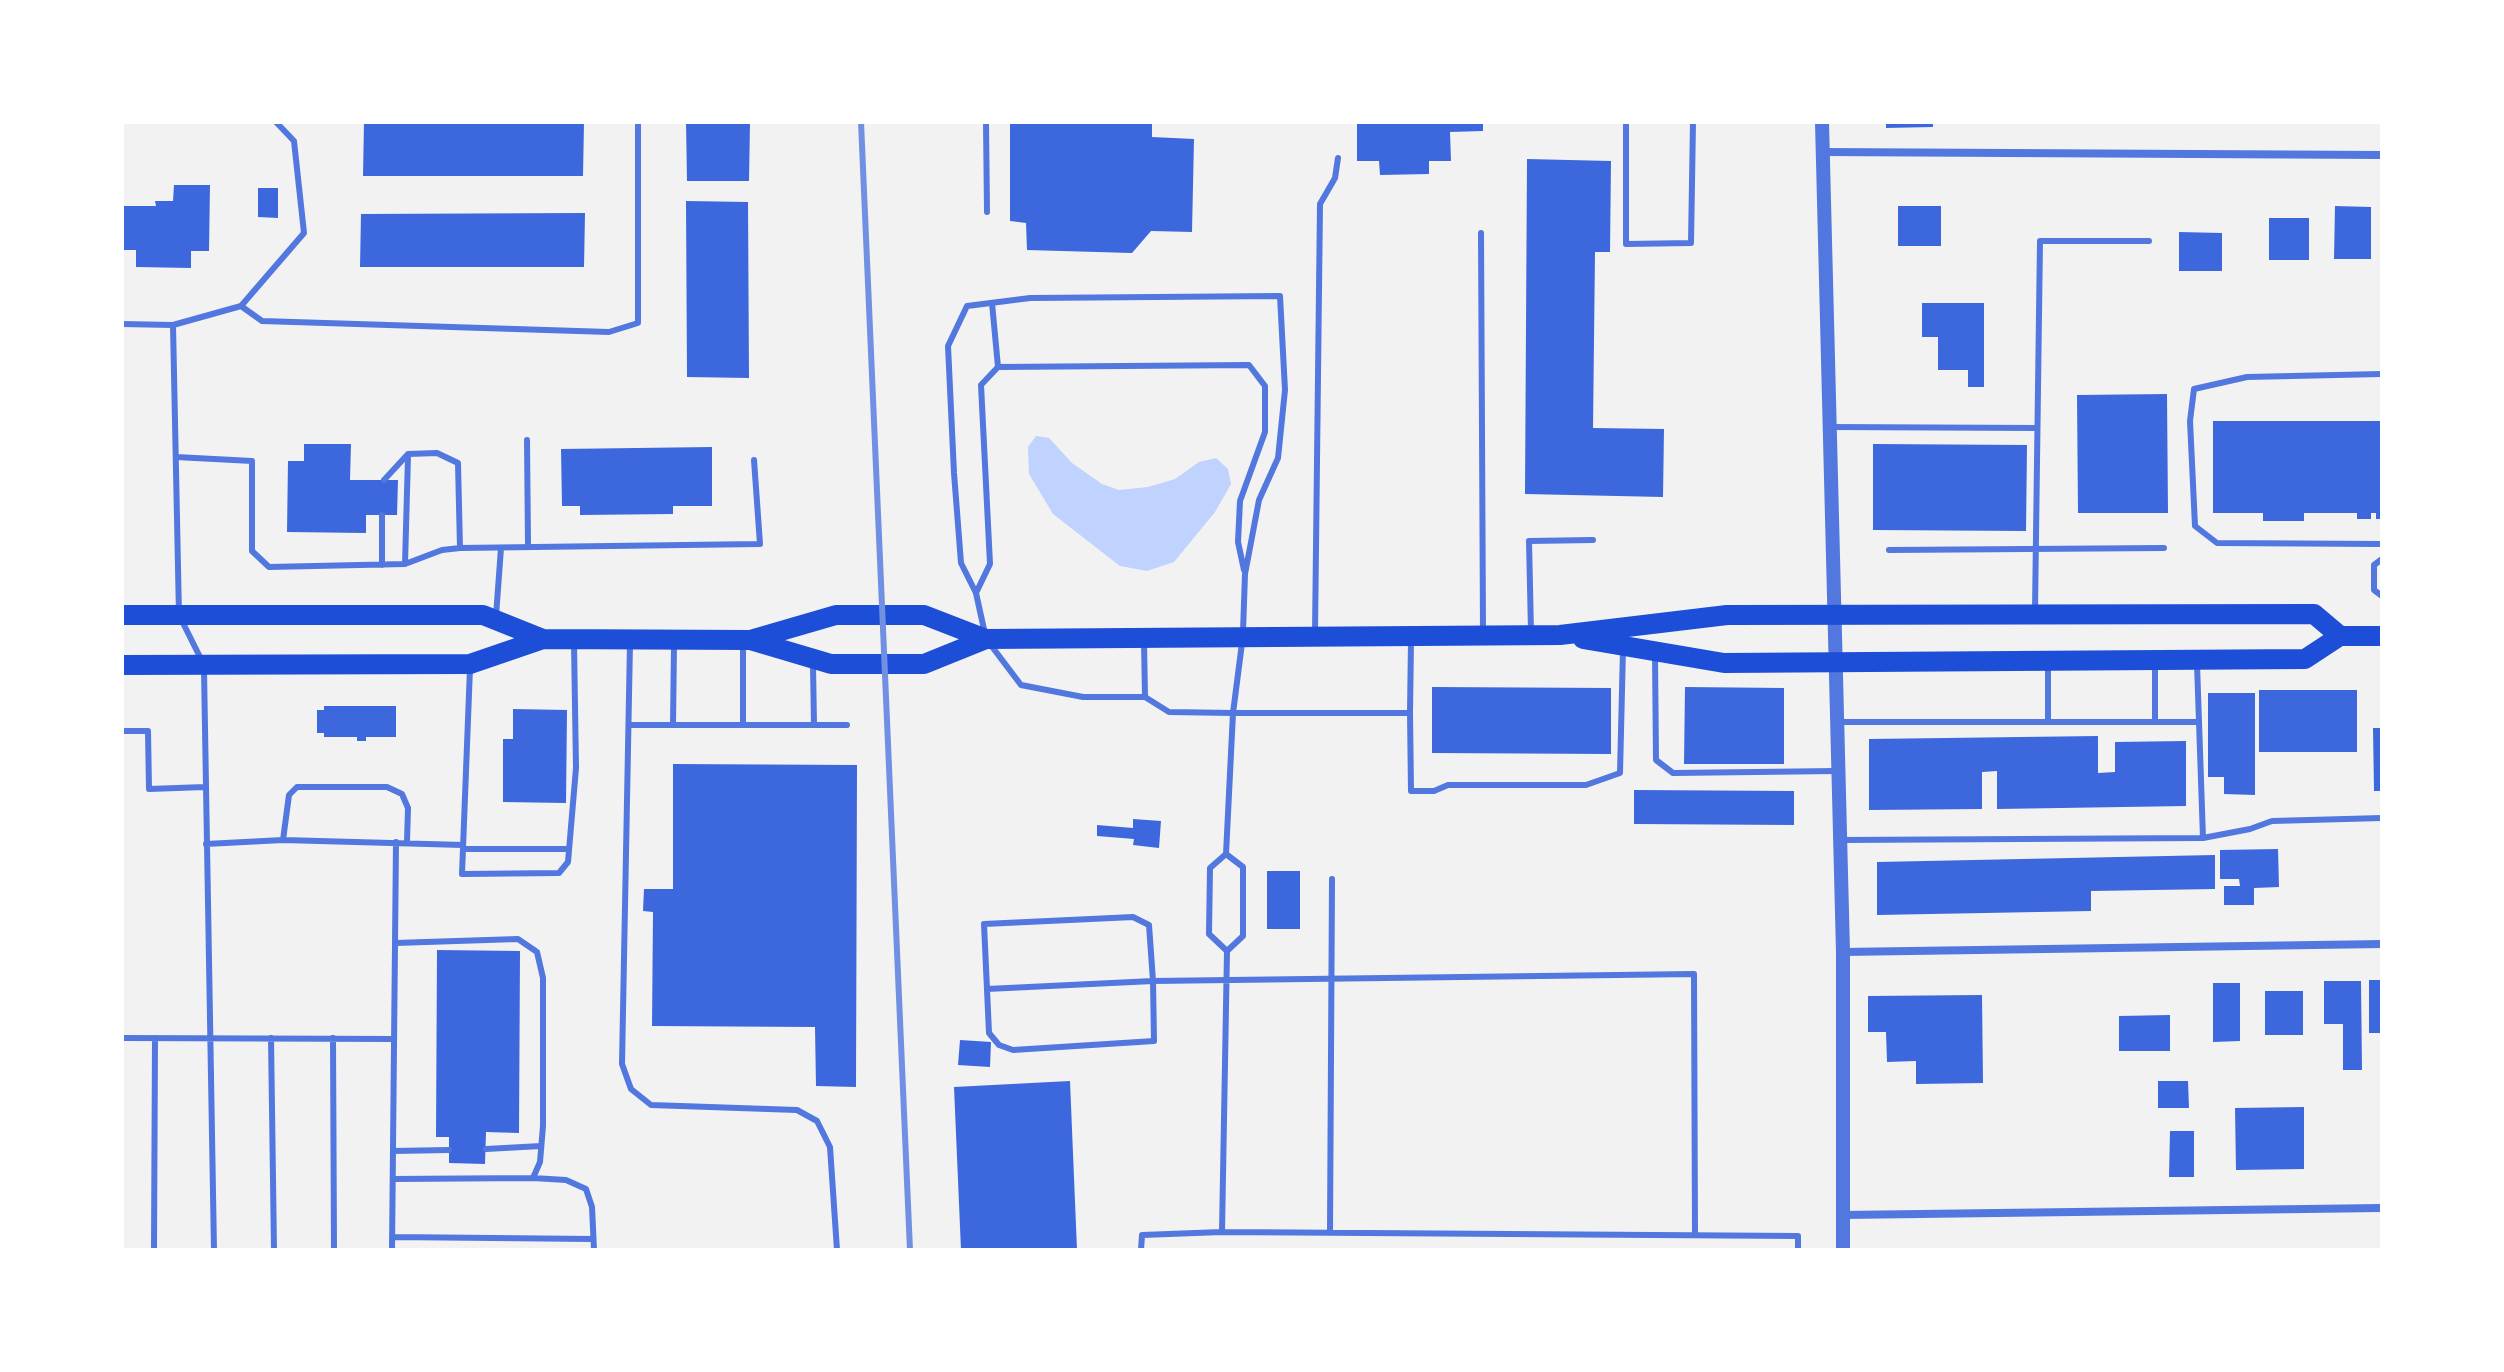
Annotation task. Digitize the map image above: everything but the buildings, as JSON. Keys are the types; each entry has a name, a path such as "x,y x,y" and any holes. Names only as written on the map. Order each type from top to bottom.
{"main road":[{"path":"747,640 836,615 924,615 986,639 1560,635 1727,615 1832,614 2314,614 2340,636"},
{"path":"122,615 483,615 543,639"},
{"path":"1560,635 1724,663 2305,659 2340,636 2382,636"},
{"path":"122,665 470,664 543,639 747,640 831,664 924,664 986,639"}],"street":[{"path":"1822,122 1832,614 1843,952 1843,1250"},
{"path":"1821,152 2382,155"},
{"path":"1843,952 2382,944"},
{"path":"1843,1215 2382,1208"}],"lane":[{"path":"122,324 173,325 241,306 304,233 294,141 276,122"},
{"path":"241,306 262,321 609,332 638,323 638,122"},
{"path":"986,122 987,212"},
{"path":"1626,122 1626,244 1691,243 1693,122"},
{"path":"1315,637 1320,204 1335,178 1338,158"},
{"path":"1481,233 1483,636"},
{"path":"2035,614 2040,241 2149,241"},
{"path":"1227,951 1209,934 1210,868 1226,854 1233,713 1243,637 1245,574 1259,500 1278,458 1285,390 1280,296 1030,298 967,306 948,346 961,563 976,593 986,639 1021,685 1083,697 1145,697 1169,712 1233,713 1410,713"},
{"path":"992,303 998,367"},
{"path":"173,325 179,615 204,665 214,1250"},
{"path":"976,593 990,564 981,385 998,367 1249,365 1265,386 1265,432 1240,501 1238,542 1245,574"},
{"path":"2382,374 2247,377 2194,389 2190,421 2195,526 2217,543 2382,544"},
{"path":"1828,427 2037,428"},
{"path":"527,440 528,545"},
{"path":"384,480 408,454 437,453 458,463 460,548"},
{"path":"405,564 408,454"},
{"path":"176,457 252,461 252,551 269,567 405,564 442,550 460,548 760,544 754,460"},
{"path":"382,515 382,565"},
{"path":"1531,635 1529,541 1593,540"},
{"path":"496,620 501,548"},
{"path":"1889,550 2164,548"},
{"path":"2382,559 2374,565 2374,590 2382,596"},
{"path":"1411,636 1411,791 1434,791 1448,785 1586,785 1620,773 1623,646"},
{"path":"1144,638 1145,697"},
{"path":"470,664 462,874 559,873 568,862 576,768 573,639"},
{"path":"630,639 622,1064 631,1089 651,1105 797,1110 817,1121 830,1147 837,1250"},
{"path":"673,725 674,639"},
{"path":"743,725 747,640"},
{"path":"1655,651 1656,760 1673,773 1838,771"},
{"path":"813,658 814,725"},
{"path":"2155,660 2155,722"},
{"path":"2197,660 2203,838"},
{"path":"2048,661 2048,722"},
{"path":"1837,722 2199,722"},
{"path":"629,725 847,725"},
{"path":"122,731 148,731 149,789 205,787"},
{"path":"283,840 289,795 297,787 387,787 402,794 408,808 407,842"},
{"path":"1840,840 2203,838 2250,829 2272,821 2382,818"},
{"path":"206,844 283,840 569,849"},
{"path":"392,1250 396,842"},
{"path":"1222,1232 1227,951 1243,936 1243,867 1226,854"},
{"path":"1330,1232 1332,879"},
{"path":"1133,917 1149,925 1153,981 1154,1041 1013,1050 999,1045 989,1033 984,924 1133,917"},
{"path":"395,943 518,939 537,952 543,978 541,1146 533,1178"},
{"path":"987,989 1226,978 1694,974 1695,1235"},
{"path":"122,1038 394,1039"},
{"path":"154,1250 155,1038"},
{"path":"271,1038 274,1250"},
{"path":"333,1038 334,1250"},
{"path":"486,1149 541,1146"},
{"path":"393,1151 449,1150"},
{"path":"393,1179 566,1180 586,1189 592,1207 594,1250"},
{"path":"1141,1250 1142,1235 1222,1232 1798,1236 1798,1250"},
{"path":"392,1237 593,1239"}],"water":[{"path":"1036,436 1049,438 1072,463 1102,484 1119,490 1148,487 1175,479 1199,462 1216,458 1228,469 1231,484 1215,512 1174,562 1147,571 1120,566 1053,514 1029,474 1028,447"}],"railway":[{"path":"861,122 910,1250"}]}
